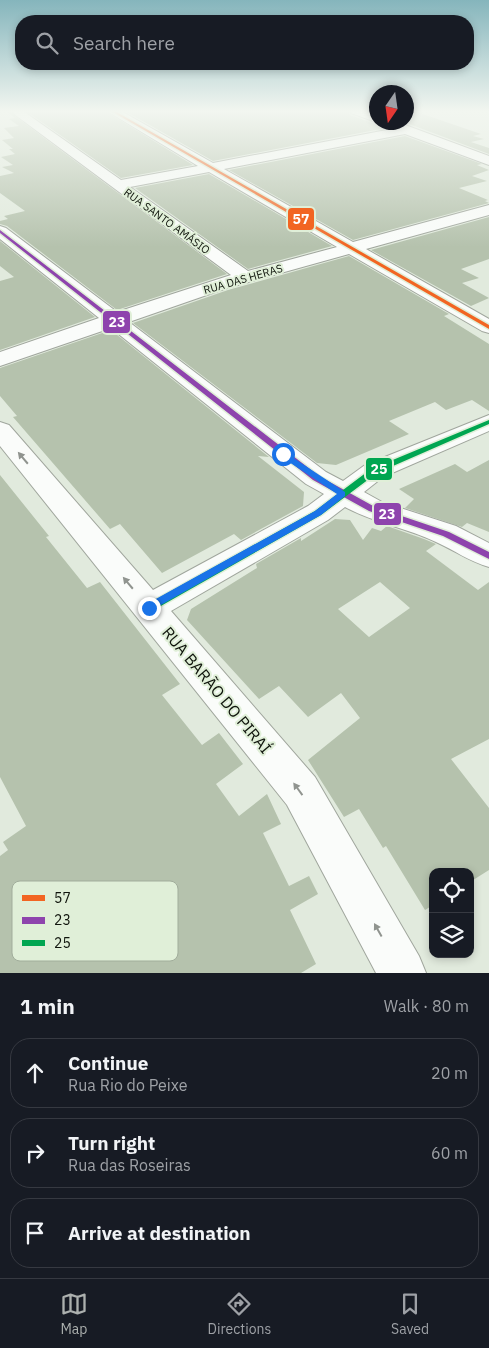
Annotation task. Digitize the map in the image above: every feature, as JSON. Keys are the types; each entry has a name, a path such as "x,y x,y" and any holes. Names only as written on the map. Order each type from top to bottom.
{"street":[{"name":"RUA SANTO AMÁSIO","path":"79,156 245,277"},
{"path":"193,156 489,327"},
{"path":"118,185 271,156"},
{"path":"474,156 489,162"},
{"name":"RUA DAS HERAS","path":"0,359 245,277 489,210"},
{"path":"0,231 283,454 342,494 372,509 446,534 489,556"},
{"path":"149,608 318,513 374,472 489,422"},
{"name":"RUA BARÃO DO PIRAÍ","path":"0,430 301,791 402,973"}],"building":[{"path":"69,156 227,274 117,310 7,226 0,224 0,221 8,219 4,216 25,211 0,193 0,176 14,173 2,167 13,165 1,157"},
{"path":"90,156 179,156 193,165 121,178"},
{"path":"205,156 237,156 213,161"},
{"path":"299,156 461,156 482,164 477,165 489,170 472,176 487,181 459,188 488,200 485,201 489,203 353,240 229,170"},
{"path":"209,174 332,246 248,269 135,188"},
{"path":"489,217 489,259 461,269 479,278 462,283 489,298 471,306 371,250"},
{"path":"0,241 95,317 0,350 0,281 14,277 0,266"},
{"path":"349,256 449,314 444,316 489,344 489,411 472,400 446,410 435,402 389,421 409,434 336,465 317,463 133,323 228,290"},
{"path":"111,330 269,457 258,456 304,492 303,506 241,540 234,534 162,573 120,524 110,529 13,417 17,416 0,396 0,368"},
{"path":"489,460 489,532 467,523 462,527 405,508 414,499 399,489 455,464 467,472"},
{"path":"0,475 49,536 46,537 87,588 100,582 180,684 162,695 202,745 219,733 243,764 216,784 239,816 267,794 281,824 263,833 289,886 309,876 318,894 290,910 316,964 301,973 0,973 0,856 8,850 3,842 26,826 0,777"},
{"path":"335,519 350,520 363,540 372,528 381,531 387,526 436,544 426,551 478,590 489,582 489,739 451,759 489,808 489,870 474,879 474,868 429,868 429,908 425,910 386,846 383,848 359,809 344,817 308,760 360,718 341,693 308,717 279,686 259,699 187,620 191,609 257,568 256,564 301,538 301,541","holes":["380,582 410,608 369,637 338,609"]}],"transit line":[{"name":"57","path":"192,156 489,327"},
{"name":"23","path":"0,231 316,478 372,509 446,534 489,556"},
{"name":"25","path":"149,608 318,513 374,471 489,422"}],"route":[{"path":"149,608 318,513 342,494 283,454"}]}
